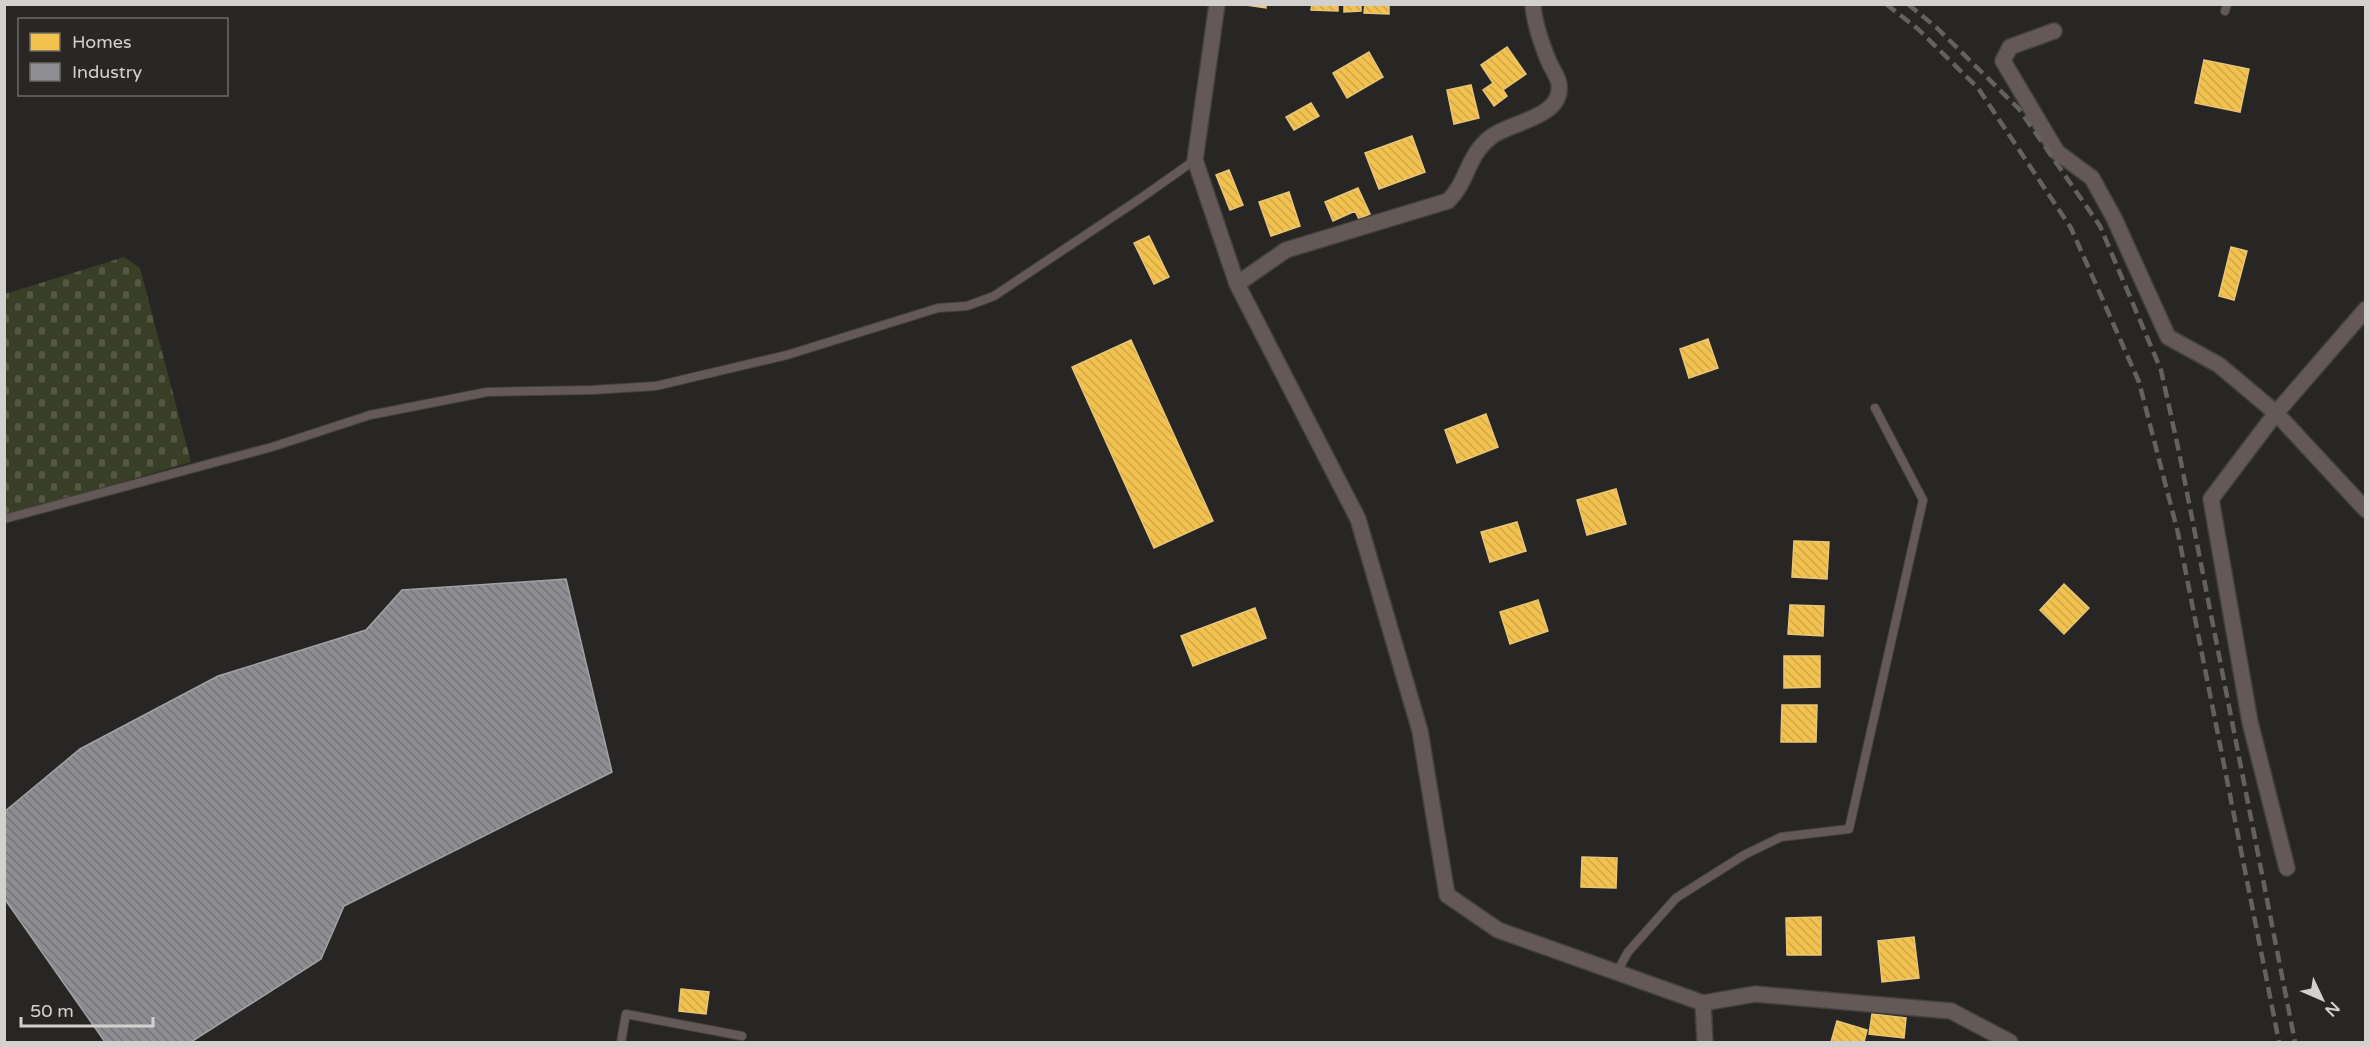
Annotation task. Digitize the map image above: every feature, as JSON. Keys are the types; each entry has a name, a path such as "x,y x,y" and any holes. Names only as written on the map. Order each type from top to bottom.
{"street":[{"path":"1217,4 1195,160 1237,285 1358,519 1420,731 1447,895 1498,930 1702,1003 1755,994 1952,1011 2010,1042"},
{"path":"1237,285 1286,250 1448,201 1460,190 1473,156 1491,136 1544,113 1557,99 1559,84 1540,39 1533,4"},
{"path":"2054,31 2010,46 2003,61 2057,152 2092,177 2114,218 2168,337 2218,365 2276,413 2366,510"},
{"path":"2287,868 2250,722 2211,499 2276,413 2366,309"},
{"path":"1702,1003 1705,1042"}],"lane":[{"path":"4,519 272,447 370,415 488,392 656,386 787,355 938,308 967,306 993,296 1195,160"},
{"path":"1617,972 1628,952 1676,898 1744,855 1781,837 1849,829 1923,500 1875,408"},
{"path":"621,1042 626,1014 742,1036"}],"green space":[{"path":"124,257 140,268 191,462 5,516 5,294"}],"building: Homes":[{"path":"1239,4 1266,4 1266,8"},
{"path":"1312,4 1338,4 1338,11 1311,10"},
{"path":"1344,4 1361,4 1361,11 1344,12"},
{"path":"1365,4 1389,4 1389,14 1364,13"},
{"path":"1507,47 1526,74 1503,90 1507,96 1494,106 1483,90 1493,83 1481,65"},
{"path":"1369,52 1383,77 1347,98 1333,73"},
{"path":"2204,60 2249,69 2240,112 2195,103"},
{"path":"1471,85 1479,118 1454,124 1447,90"},
{"path":"1311,103 1319,116 1294,130 1286,117"},
{"path":"1412,136 1425,172 1379,189 1365,153"},
{"path":"1229,170 1243,205 1230,210 1216,175"},
{"path":"1358,188 1370,214 1359,219 1355,211 1333,221 1325,202"},
{"path":"1289,192 1300,226 1271,236 1259,202"},
{"path":"1149,236 1169,277 1154,284 1134,243"},
{"path":"2231,247 2247,251 2234,300 2219,296"},
{"path":"1708,339 1718,368 1689,378 1680,349"},
{"path":"1131,340 1213,521 1154,548 1072,367"},
{"path":"1486,414 1498,447 1457,463 1445,430"},
{"path":"1616,489 1626,524 1587,535 1577,500"},
{"path":"1517,522 1526,551 1490,562 1481,532"},
{"path":"1794,541 1829,542 1827,579 1792,577"},
{"path":"2064,584 2089,608 2064,634 2040,610"},
{"path":"547,597 580,769 523,780 489,608"},
{"path":"1538,600 1548,631 1510,644 1500,612"},
{"path":"1790,605 1824,606 1823,636 1788,634"},
{"path":"1255,608 1266,638 1193,666 1181,636"},
{"path":"1784,656 1820,656 1820,687 1784,688"},
{"path":"1782,705 1817,705 1816,742 1781,742"},
{"path":"191,756 313,925 265,960 208,881 157,918 213,995 163,1031 42,863 92,827 130,878 179,843 142,792"},
{"path":"1582,857 1617,858 1616,888 1581,887"},
{"path":"1821,917 1821,955 1787,955 1786,918"},
{"path":"1914,937 1919,978 1882,982 1878,941"},
{"path":"681,989 709,992 706,1014 679,1011"},
{"path":"1872,1014 1906,1018 1904,1038 1869,1034"},
{"path":"1837,1021 1867,1030 1864,1042 1831,1042"}],"building: Industry":[{"path":"566,579 612,772 344,906 321,959 191,1042 105,1042 4,898 4,812 80,749 218,676 366,630 402,590"}],"railway":[{"path":"1886,4 1918,29 1978,88 2071,228 2139,382 2178,533 2279,1042"},
{"path":"1908,4 1937,28 2019,109 2100,226 2161,370 2295,1042"}]}
